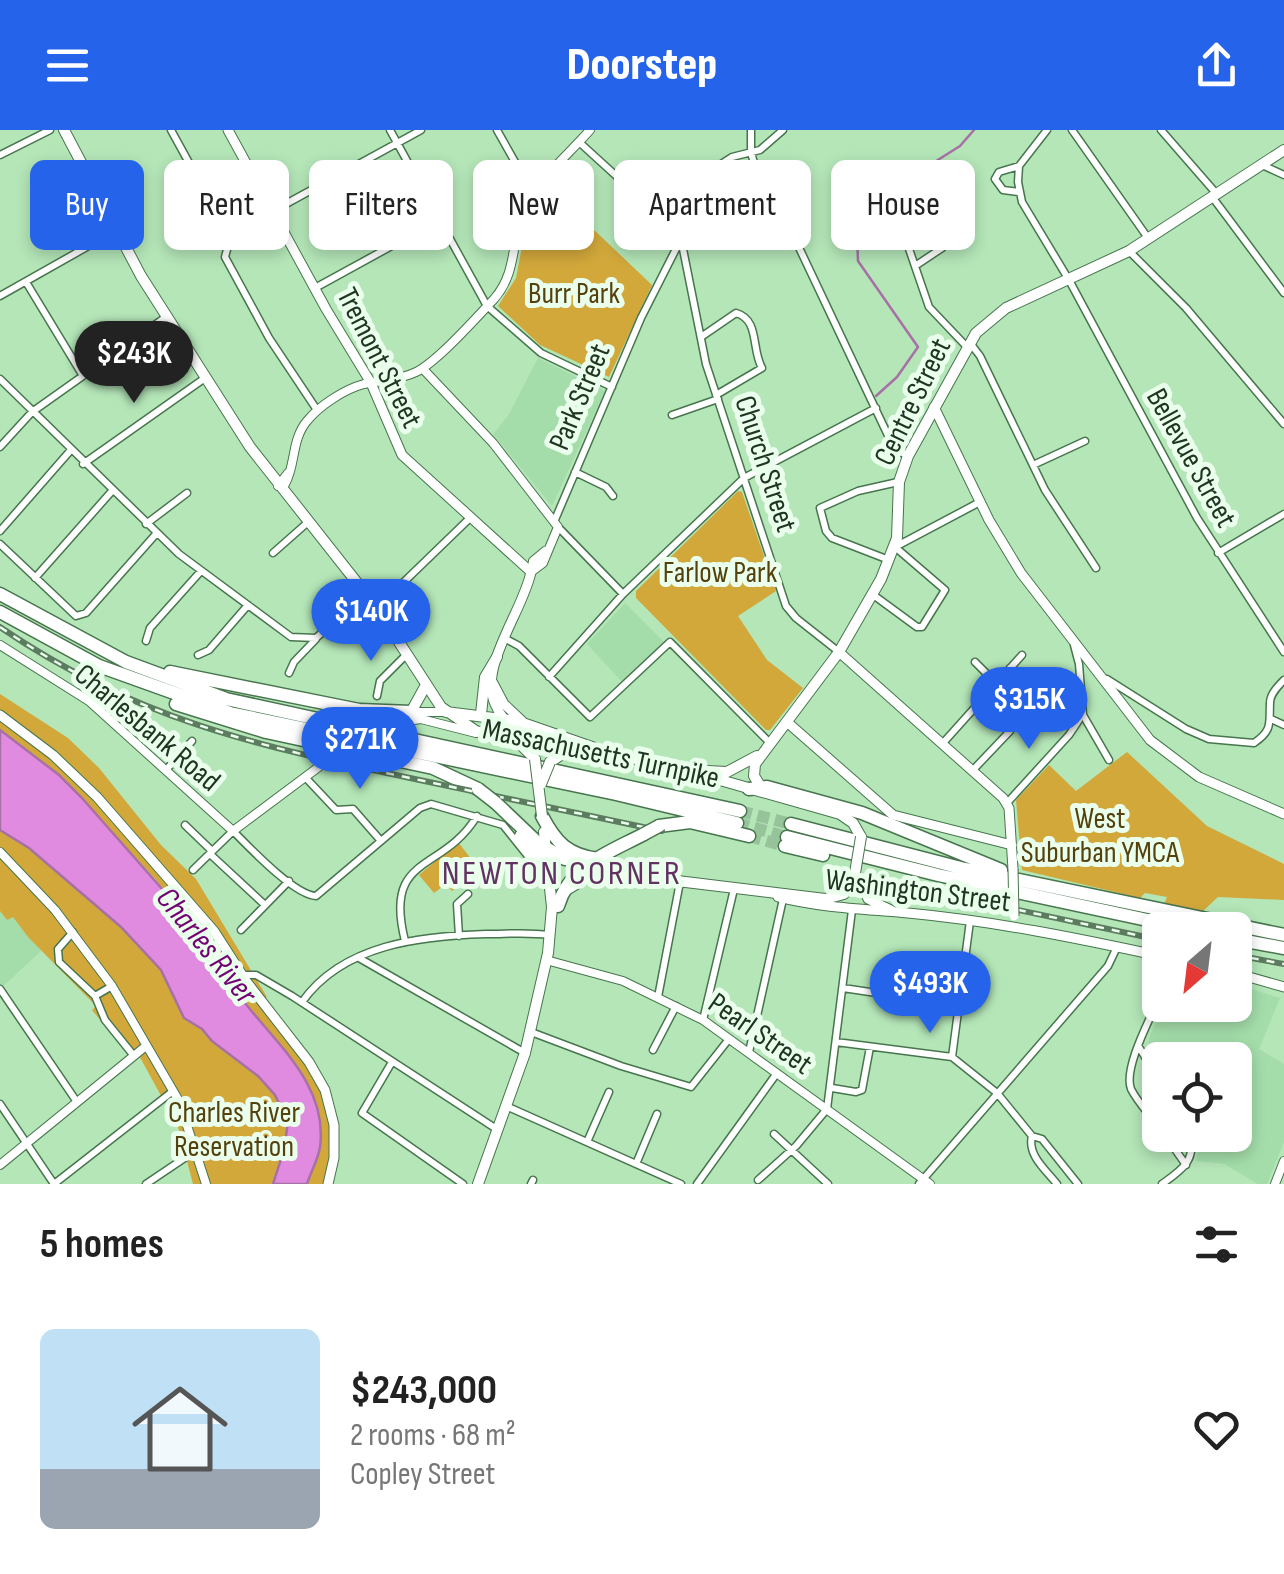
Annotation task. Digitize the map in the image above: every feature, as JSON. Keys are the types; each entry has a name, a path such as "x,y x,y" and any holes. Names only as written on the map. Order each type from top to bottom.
{"highway":[{"name":"Massachusetts Turnpike","path":"0,594 97,648 165,679 237,702 616,782 739,817 240,716 80,657 0,612"},
{"path":"97,648 183,676 359,710 411,712"},
{"path":"80,657 110,676 203,714 293,739 433,768 478,788 545,848 566,859"},
{"path":"759,790 865,814 1031,882"},
{"path":"501,808 548,877"},
{"path":"542,816 562,848 591,863"},
{"path":"558,906 568,882 591,863 660,826 690,822 749,836"},
{"path":"1142,919 894,865 788,836 1284,935"},
{"path":"1252,942 1284,948"}],"main road":[{"path":"64,130 79,160"},
{"name":"Tremont Street","path":"232,131 247,160"},
{"name":"Centre Street","path":"540,788 550,762 570,750 686,770 727,772 762,753 838,652 872,594 894,547 899,482 908,456 968,345 984,324 1006,308 1129,251 1284,150"},
{"name":"Tremont Street","path":"289,242 371,383 402,455 531,572"},
{"path":"126,250 278,486 377,608 446,712 465,726 522,744 535,759"},
{"path":"934,407 1020,573 1150,740 1169,757 1227,791 1284,814"},
{"name":"Park Street","path":"491,675 531,572"},
{"name":"Church Street","path":"838,652 1008,802"},
{"path":"481,714 486,677 498,657"},
{"path":"491,675 491,693 503,718 528,745 535,759 551,931"},
{"path":"491,675 504,704 526,724"},
{"path":"411,712 426,685"},
{"name":"Centre Street","path":"446,712 503,718 622,756"},
{"path":"0,715 97,796 208,924 309,1062 325,1090 334,1135 328,1184"},
{"path":"787,722 892,815 1012,845"},
{"path":"759,790 754,769 762,753"},
{"path":"686,770 843,816 855,826 861,843 857,880 846,893 833,898 752,891"},
{"path":"1008,802 1014,927"},
{"path":"544,832 551,848 566,859"},
{"name":"Washington Street","path":"566,859 783,899 1014,927 1142,952"},
{"name":"Washington Street","path":"558,906 570,888 588,877 674,881"},
{"path":"857,880 868,899 904,912"},
{"path":"478,1184 525,1053 558,906"},
{"path":"1252,977 1284,987"}],"street":[{"path":"0,156 50,130"},
{"path":"171,130 188,160"},
{"path":"390,130 407,160"},
{"path":"289,205 421,130"},
{"path":"497,130 514,160"},
{"path":"564,160 590,130"},
{"path":"751,130 753,160"},
{"path":"727,160 760,150 783,130"},
{"path":"1019,192 1019,166 1047,130"},
{"path":"1072,130 1148,238"},
{"path":"1161,130 1213,193 1284,293"},
{"name":"Church Street","path":"580,142 614,172"},
{"path":"1259,164 1284,175"},
{"name":"Bellevue Street","path":"1019,166 999,172 995,178 1002,190 1019,192 1218,553 1284,652"},
{"path":"453,245 487,306 541,353 612,387"},
{"path":"0,296 82,250"},
{"path":"225,250 228,264 269,338 317,410"},
{"path":"314,288 384,250"},
{"path":"278,486 288,473 300,431 317,410 354,388 400,378 423,368 507,281 514,250"},
{"name":"Park Street","path":"531,572 533,561 546,551 558,508 675,250"},
{"name":"Church Street","path":"683,250 717,397 786,606 838,652"},
{"path":"800,250 893,446 908,456"},
{"path":"908,250 928,307 980,356 1060,515 1096,568"},
{"path":"915,266 939,250"},
{"path":"1129,251 1186,308 1284,424"},
{"path":"26,282 84,376"},
{"path":"672,415 717,397 762,368 754,331 746,317 736,312 701,336"},
{"path":"0,446 32,412 166,317"},
{"path":"423,368 482,430 556,525 623,594"},
{"path":"83,464 206,378"},
{"path":"0,379 112,492 200,571 290,636 316,638"},
{"path":"549,677 623,594 744,478 876,408"},
{"path":"1033,465 1085,440"},
{"path":"0,532 70,451"},
{"path":"576,472 606,487 613,496"},
{"path":"889,561 832,538 820,508 858,491 899,482"},
{"path":"35,578 112,492"},
{"path":"146,524 187,493"},
{"path":"872,594 920,628 944,594 944,586 894,547 980,502"},
{"path":"544,508 558,508"},
{"path":"1218,553 1284,514"},
{"path":"377,608 470,518"},
{"path":"274,553 307,523"},
{"path":"0,544 71,614 82,615 156,534"},
{"path":"146,640 150,628 200,571"},
{"path":"294,662 366,594"},
{"path":"198,655 210,650 248,605"},
{"path":"289,674 296,653 290,636"},
{"path":"506,638 592,717 670,642 771,744"},
{"path":"1073,644 1079,664 1081,717 1109,760"},
{"name":"Charlesbank Road","path":"0,645 86,699 289,882"},
{"path":"376,696 380,681 406,655"},
{"path":"943,743 1022,655"},
{"path":"975,662 996,683"},
{"path":"1010,668 1047,698"},
{"path":"1100,674 1208,740 1254,743 1262,737 1271,719 1271,696 1284,680"},
{"path":"193,870 244,820 392,716 446,712"},
{"path":"1008,802 1069,736 1081,717"},
{"path":"378,726 394,720 420,719 490,736"},
{"path":"1271,719 1284,726"},
{"path":"973,770 1010,731"},
{"path":"166,770 192,741"},
{"path":"305,777 336,810 353,809 381,841"},
{"path":"241,930 289,882 308,896 316,896 428,804 477,816 508,829 548,877"},
{"name":"Charlesbank Road","path":"214,814 229,822 244,820"},
{"path":"406,941 398,911 402,888 477,816"},
{"path":"185,825 265,905"},
{"path":"0,852 73,932 112,986 173,1091 206,1184"},
{"path":"658,997 674,881"},
{"path":"703,1020 734,889"},
{"path":"459,936 458,904 468,894"},
{"path":"749,1052 783,899"},
{"path":"758,1180 792,1150 828,1109 852,910"},
{"path":"952,1057 970,921"},
{"path":"302,1002 324,979 358,957 406,941 551,931"},
{"path":"73,932 57,955 95,996 106,1020 134,1056"},
{"path":"924,1182 1108,966 1117,946"},
{"path":"376,950 378,969"},
{"path":"358,957 525,1053"},
{"name":"Pearl Street","path":"546,960 614,978 703,1020 924,1182"},
{"path":"242,975 256,975 302,1002 498,1130"},
{"path":"95,996 112,986"},
{"path":"842,988 910,998"},
{"path":"0,989 77,1102"},
{"path":"653,1050 676,1006"},
{"path":"1142,1105 1129,1080 1149,1022"},
{"path":"530,1034 690,1087 730,1038"},
{"path":"836,1042 952,1057 997,1094 1032,1136 1042,1139 1078,1184"},
{"path":"0,1164 146,1046"},
{"path":"1139,1046 1142,1051"},
{"path":"832,1088 862,1090 870,1047"},
{"path":"392,1062 362,1113 463,1184"},
{"path":"697,1184 777,1072"},
{"path":"0,1104 54,1184 173,1091"},
{"path":"587,1142 609,1092"},
{"path":"506,1106 682,1184"},
{"path":"636,1164 657,1114"},
{"path":"774,1134 828,1184"},
{"path":"1032,1136 1033,1154 1057,1184"},
{"path":"146,1184 197,1150"},
{"path":"1176,1152 1186,1165"},
{"path":"1162,1184 1186,1165 1191,1152"},
{"path":"1275,1184 1284,1161"}],"shaded area":[{"path":"538,358 605,391 552,506 493,434 508,416"},
{"path":"625,603 664,642 623,683 587,644"},
{"path":"0,911 7,919 13,917 41,951 0,989"},
{"path":"1252,989 1280,998 1259,1049 1284,1064 1284,1142 1267,1184 1258,1184 1224,1164 1196,1161 1198,1152 1252,1152 1252,1042 1149,1042 1156,1022 1252,1022"}],"green space":[{"name":"Burr Park","path":"594,230 652,285 609,377 540,345 498,306 516,278 521,250 594,250"},
{"name":"Farlow Park","path":"738,491 742,492 776,591 738,616 767,660 803,688 770,730 636,598 636,591"},
{"name":"Charles River Reservation","path":"0,694 68,738 99,768 161,845 196,879 267,997 260,999 318,1075 334,1135 327,1184 307,1184 320,1150 320,1120 298,1066 244,1002 215,953 156,880 66,782 0,730"},
{"name":"West Suburban YMCA","path":"1127,752 1207,826 1284,864 1284,900 1218,897 1202,912 1164,904 1167,897 1145,893 1140,898 1022,870 1016,800 1049,765 1076,791"},
{"name":"Charles River Reservation","path":"0,830 29,848 121,927 161,970 187,1021 258,1076 275,1095 288,1122 273,1184 193,1184 178,1127 136,1050 129,1055 92,1010 96,1006 13,917 7,920 0,911"},
{"path":"458,842 472,860 463,868 470,877 452,891 446,884 434,893 419,875"}],"water":[{"name":"Charles River","path":"0,730 81,797 178,907 211,952 219,953 225,963 221,966 234,988 301,1072 320,1120 320,1147 307,1184 273,1184 288,1122 275,1095 258,1076 184,1018 161,970 121,927 29,848 0,830"}],"waterway":[{"path":"876,396 897,377 918,347 858,261 857,235 876,199 960,146 974,130"}],"tunnel":[{"path":"740,811 791,824"},
{"path":"737,823 787,837"},
{"path":"749,836 785,846"}],"railway":[{"path":"0,627 99,685 197,725 353,766 662,831"},
{"path":"830,870 1142,936"},
{"path":"1252,958 1284,964"}],"district":[{"name":"NEWTON CORNER","path":"562,873"}]}
